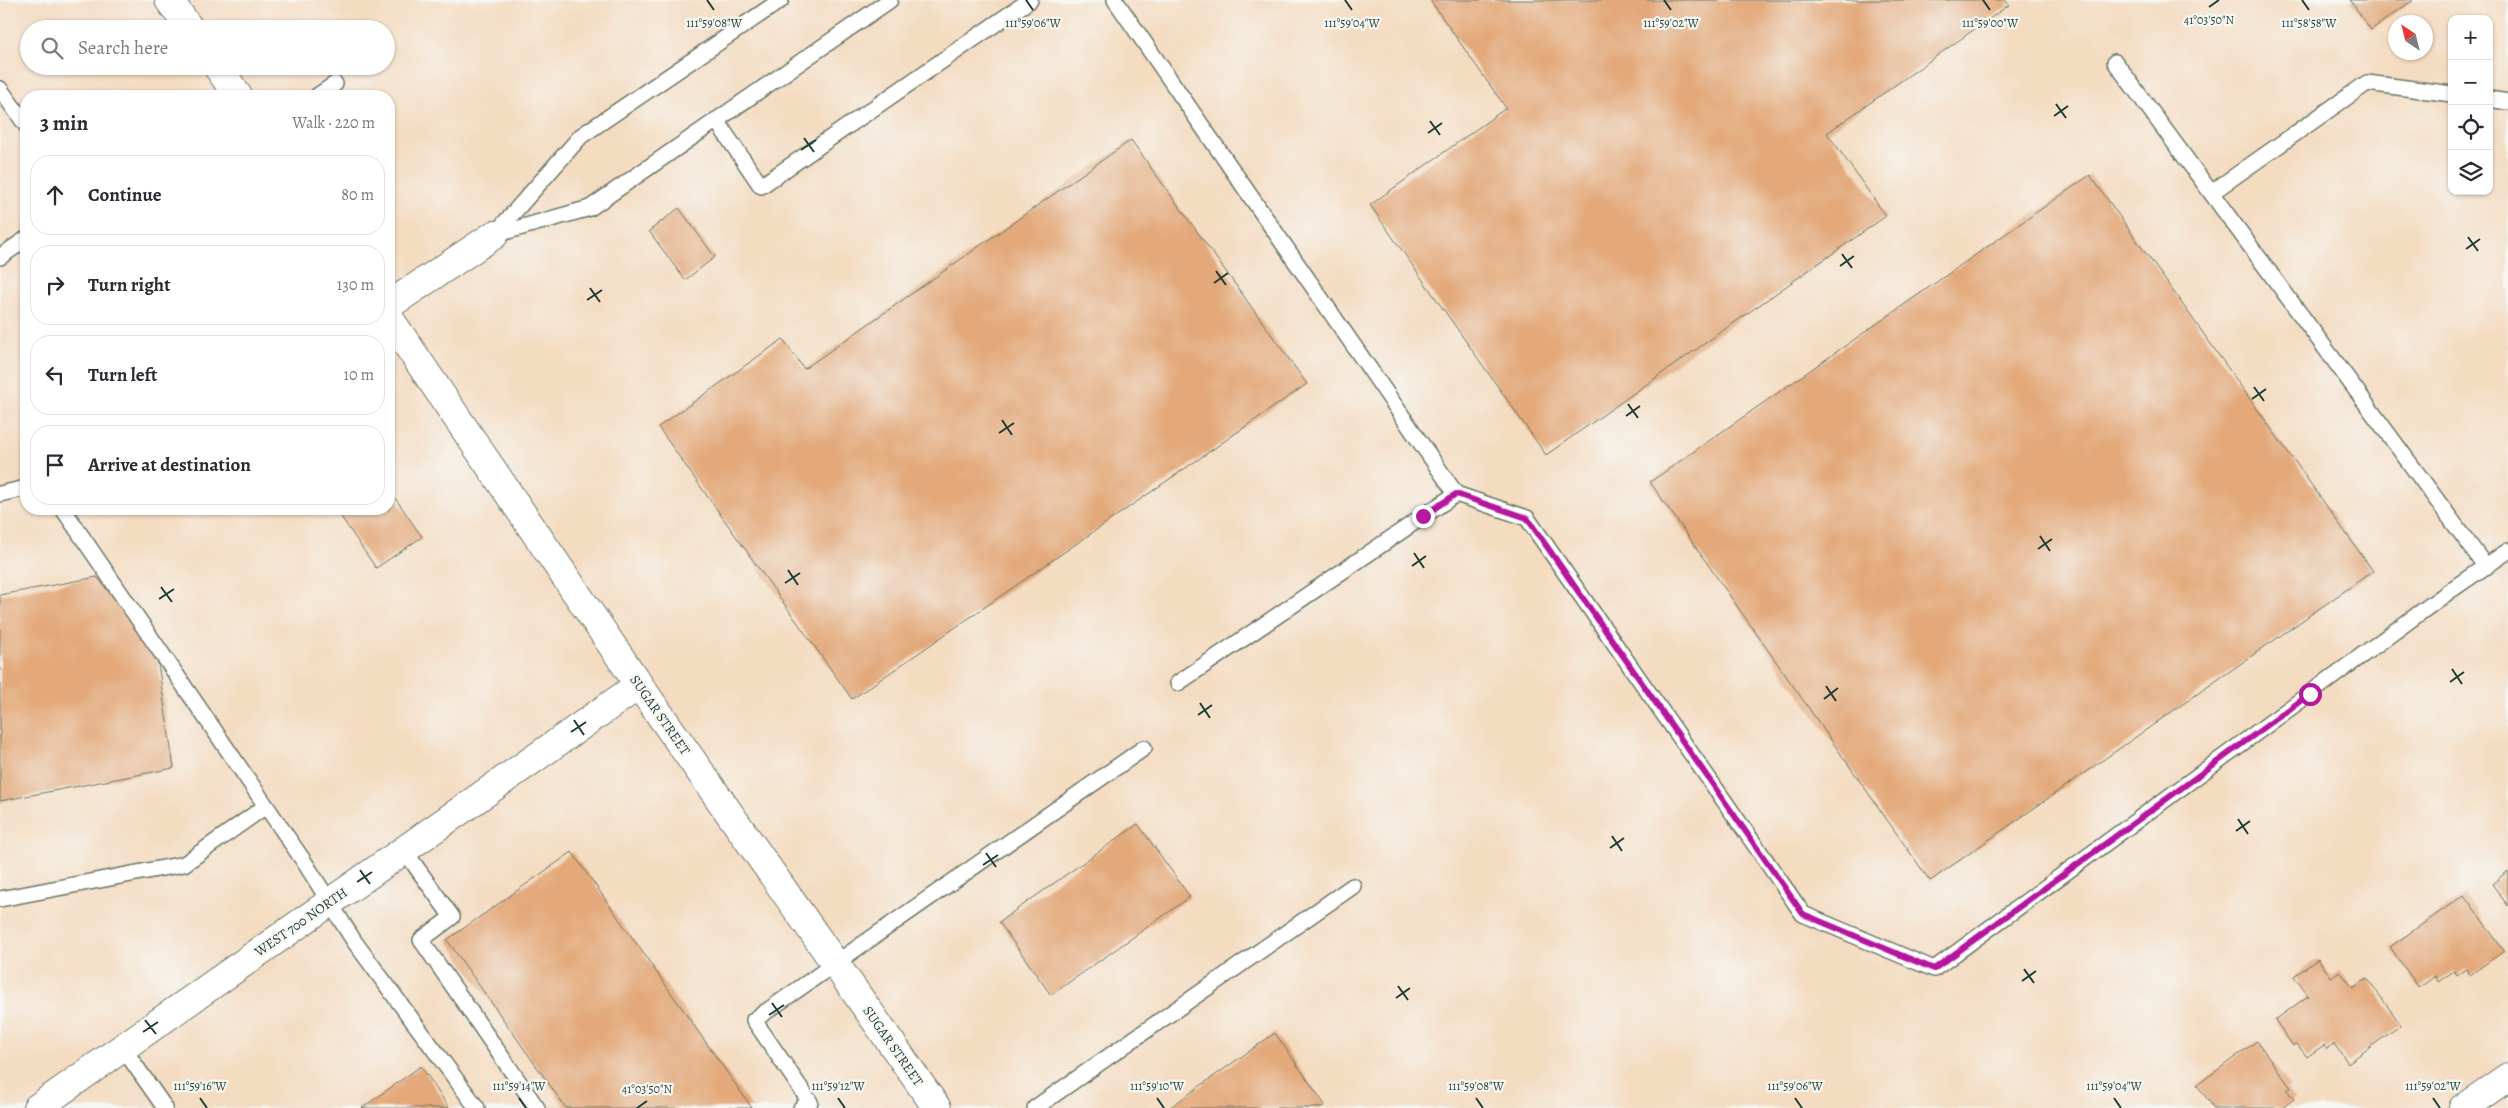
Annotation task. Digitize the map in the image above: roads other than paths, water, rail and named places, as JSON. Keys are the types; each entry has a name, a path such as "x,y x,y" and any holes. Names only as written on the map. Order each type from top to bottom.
{"street":[{"path":"169,0 183,20"},
{"path":"223,75 233,90"},
{"path":"395,301 494,235"},
{"name":"SUGAR STREET","path":"395,327 639,685 937,1108"},
{"name":"WEST 700 NORTH","path":"37,1108 639,685"},
{"path":"2463,1108 2508,1077"}],"lane":[{"path":"494,235 581,136 781,0"},
{"path":"494,235 590,208 890,0"},
{"path":"716,120 761,186 1030,0"},
{"path":"1115,0 1456,494 1527,518 1803,914 1934,969 2508,551"},
{"path":"2114,62 2486,567"},
{"path":"2211,193 2367,83 2448,93"},
{"path":"326,90 335,84"},
{"path":"0,89 20,117"},
{"path":"2493,100 2508,102"},
{"path":"0,257 20,243"},
{"path":"0,494 20,489"},
{"path":"1178,683 1456,494"},
{"path":"67,515 266,806 354,941 476,1108"},
{"path":"802,1108 810,1102 754,1020 1144,748"},
{"path":"0,899 184,864 266,806"},
{"path":"404,850 452,917 421,940 537,1108"},
{"path":"1035,1108 1353,886"},
{"path":"123,1048 165,1108"}]}
